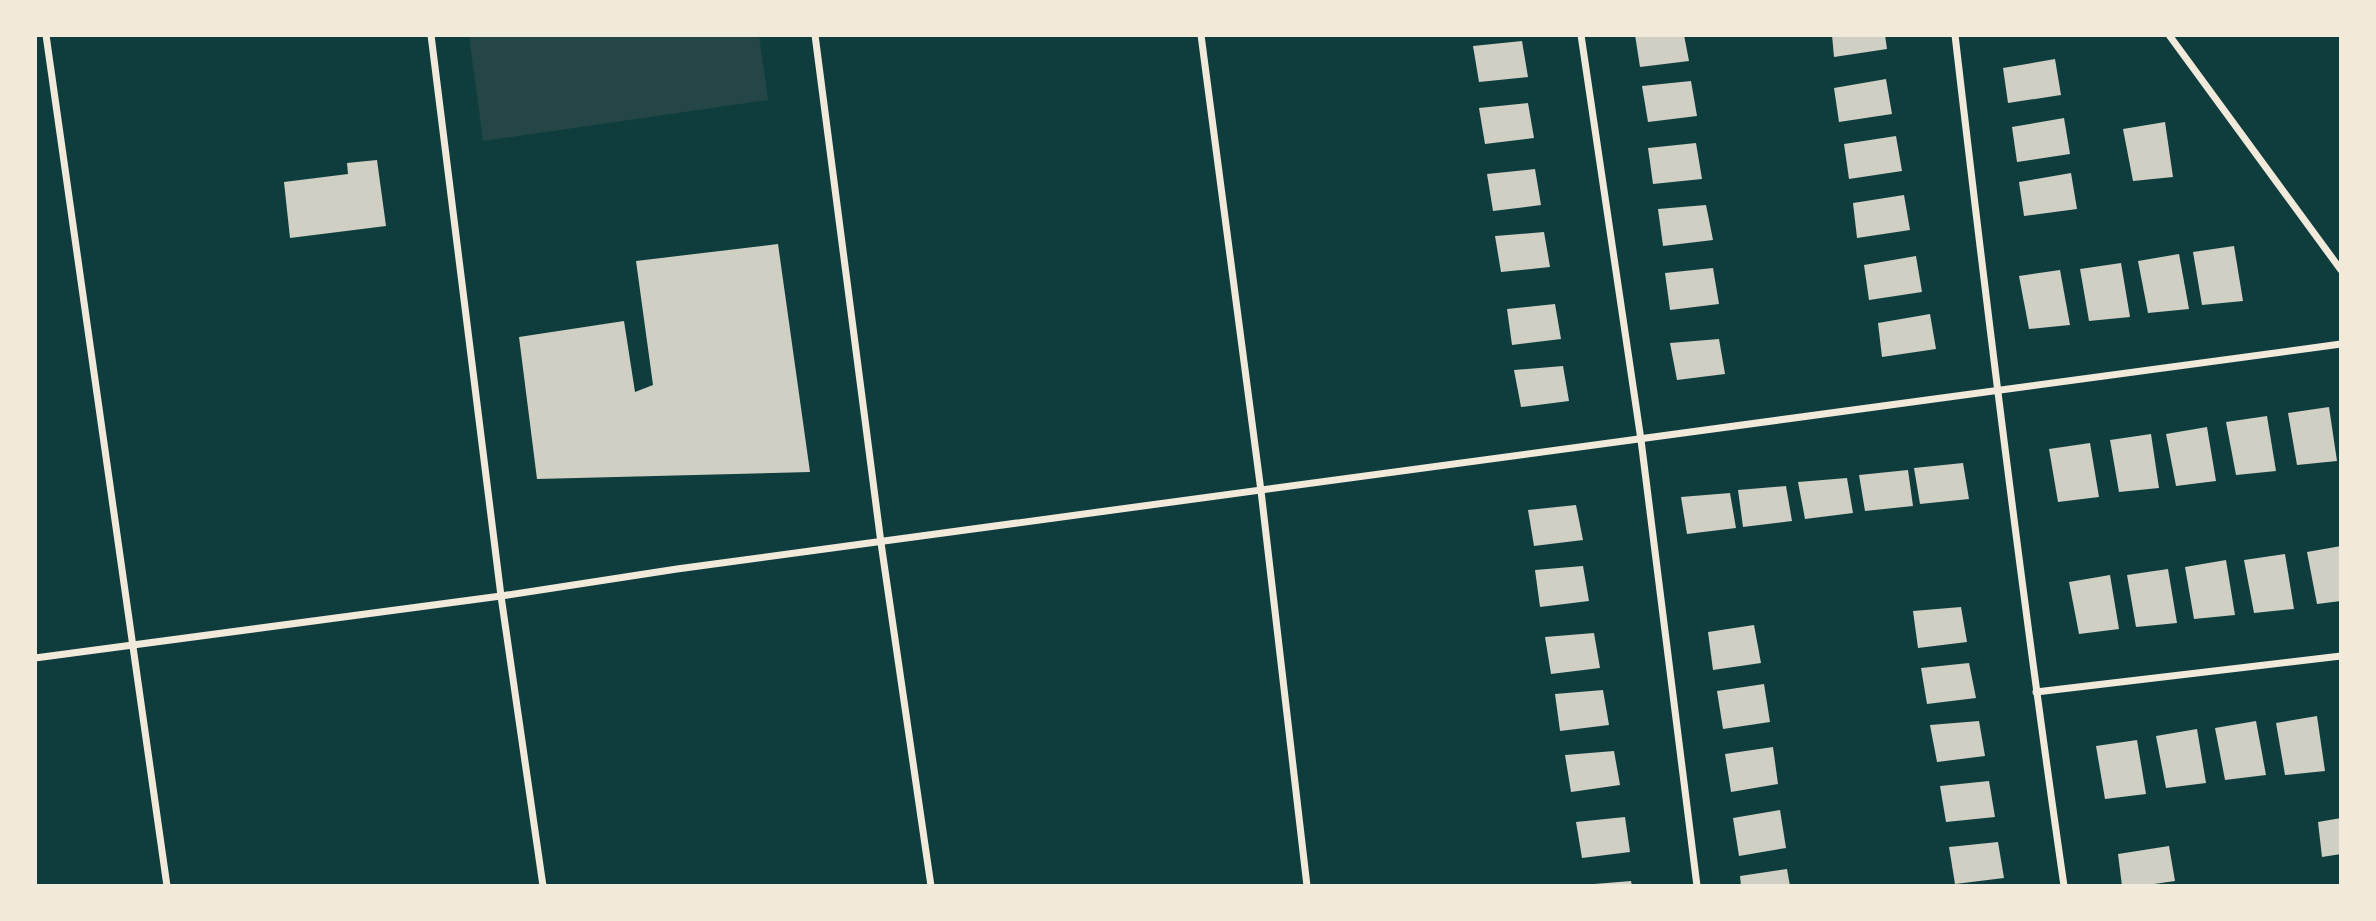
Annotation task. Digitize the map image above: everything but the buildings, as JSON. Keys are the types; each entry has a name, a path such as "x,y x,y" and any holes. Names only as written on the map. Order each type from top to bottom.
{"street":[{"path":"46,35 167,886"},
{"path":"431,35 500,596 543,886"},
{"path":"815,35 881,543 931,886"},
{"path":"1201,35 1261,491 1307,886"},
{"path":"1581,35 1641,440 1697,886"},
{"path":"1955,35 1997,392 2064,886"},
{"path":"2169,35 2341,270"},
{"path":"35,658 2341,344"},
{"path":"2036,692 2341,656"}],"shaded area":[{"path":"469,35 759,35 768,100 483,141"}]}
